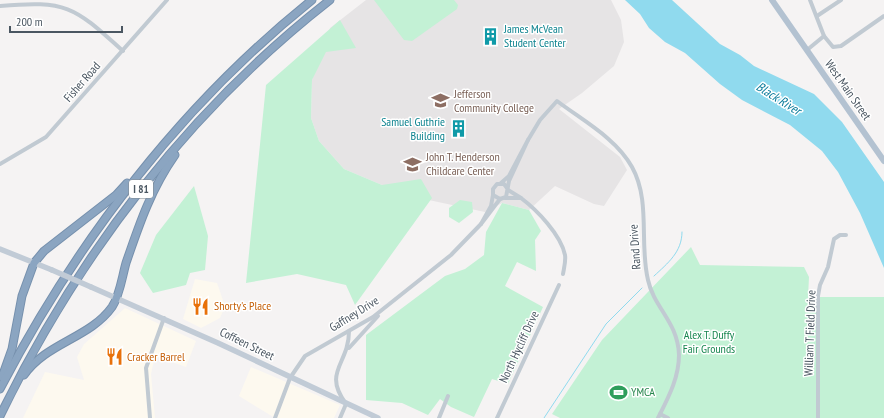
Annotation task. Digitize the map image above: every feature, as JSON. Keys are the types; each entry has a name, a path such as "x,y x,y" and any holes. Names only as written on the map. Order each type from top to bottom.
{"highway":[{"name":"I 81","path":"0,389 34,326 67,273 121,197 167,141 243,61 312,0"},
{"name":"I 81","path":"1,417 40,338 102,240 144,185 194,127 237,83 330,0"},
{"path":"1,417 17,386 28,370 57,346 97,323 117,298 137,230 151,194 161,175 194,127"},
{"path":"0,383 12,349 22,296 34,263 44,251 116,195 153,152 167,141"}],"main road":[{"name":"West Main Street","path":"772,0 884,161"},
{"name":"Coffeen Street","path":"0,249 164,318 378,418"}],"street":[{"name":"Fisher Road","path":"0,164 46,137 167,0"},
{"path":"810,0 824,36 831,45 839,47 884,16"},
{"path":"816,16 841,0"},
{"path":"0,6 48,3 68,8 84,16 123,51"},
{"path":"807,50 824,36"},
{"name":"Rand Drive","path":"528,140 540,120 557,101 615,146 632,166 637,179 643,205 648,282 654,296 672,325 677,340 679,355 674,383 659,416"},
{"path":"528,140 509,176 501,184 531,206 560,242 565,255 563,274"},
{"path":"508,189 528,140"},
{"name":"Gaffney Drive","path":"481,224 492,206 494,187 501,184"},
{"name":"Gaffney Drive","path":"275,418 290,378 308,353 349,331 385,308 451,255 481,224 502,199 508,189"},
{"path":"493,195 502,199 521,198"},
{"name":"William T Field Drive","path":"818,418 819,292 828,267 834,239 840,235 846,235"},
{"name":"North Hycliff Drive","path":"497,418 558,285"},
{"path":"345,354 385,308"},
{"path":"150,418 146,368 164,318"},
{"path":"340,418 346,404 336,387 335,380 349,345 349,331"},
{"path":"439,418 448,396"},
{"path":"659,416 668,418"}],"shaded area":[{"name":"Jefferson Community College","path":"366,0 611,0 621,20 624,42 614,66 582,93 559,109 620,157 627,170 604,206 594,204 555,186 529,210 502,203 485,212 424,199 382,185 344,169 319,141 311,118 312,80 330,28"},
{"path":"195,279 217,283 225,306 220,318 201,328 183,319"},
{"path":"125,308 196,341 186,367 155,356 151,374 155,418 23,418 45,372 84,380 77,357 84,344"},
{"path":"251,367 340,405 334,418 275,418 239,396"}],"green space":[{"path":"374,0 454,0 458,5 457,9 412,41 404,40"},
{"path":"340,20 356,48 326,52 312,80 311,118 319,141 344,169 382,185 421,179 432,198 355,305 346,285 297,274 246,283 266,85"},
{"path":"194,186 208,236 205,270 190,273 186,285 153,293 140,273 156,235"},
{"path":"460,200 472,202 473,212 459,223 449,217 449,208"},
{"path":"502,203 529,210 541,231 535,240 536,271 517,262 505,286 543,307 508,384 492,379 474,417 451,407 440,399 428,415 402,403 366,400 366,335 445,276 465,269 484,255 486,232"},
{"name":"Alex T. Duffy Fair Grounds","path":"691,247 700,265 804,267 809,277 808,297 884,297 884,418 560,418 552,414 602,340"}],"water":[{"name":"Black River","path":"625,0 672,0 720,44 740,55 754,66 814,94 842,122 884,182 884,268 860,213 838,172 822,151 790,125 742,100 720,84 685,53 665,42 649,28 640,14"}],"waterway":[{"path":"654,276 669,262 677,251 680,245 682,232"},
{"path":"544,418 606,324 642,288"}],"place":[{"name":"James McVean Student Center","path":"491,36"},
{"name":"Jefferson Community College","path":"441,101"},
{"name":"Samuel Guthrie Building","path":"458,129"},
{"name":"John T. Henderson Childcare Center","path":"413,164"},
{"name":"Shorty's Place","path":"201,306"},
{"name":"Cracker Barrel","path":"114,357"},
{"name":"YMCA","path":"618,392"}]}
